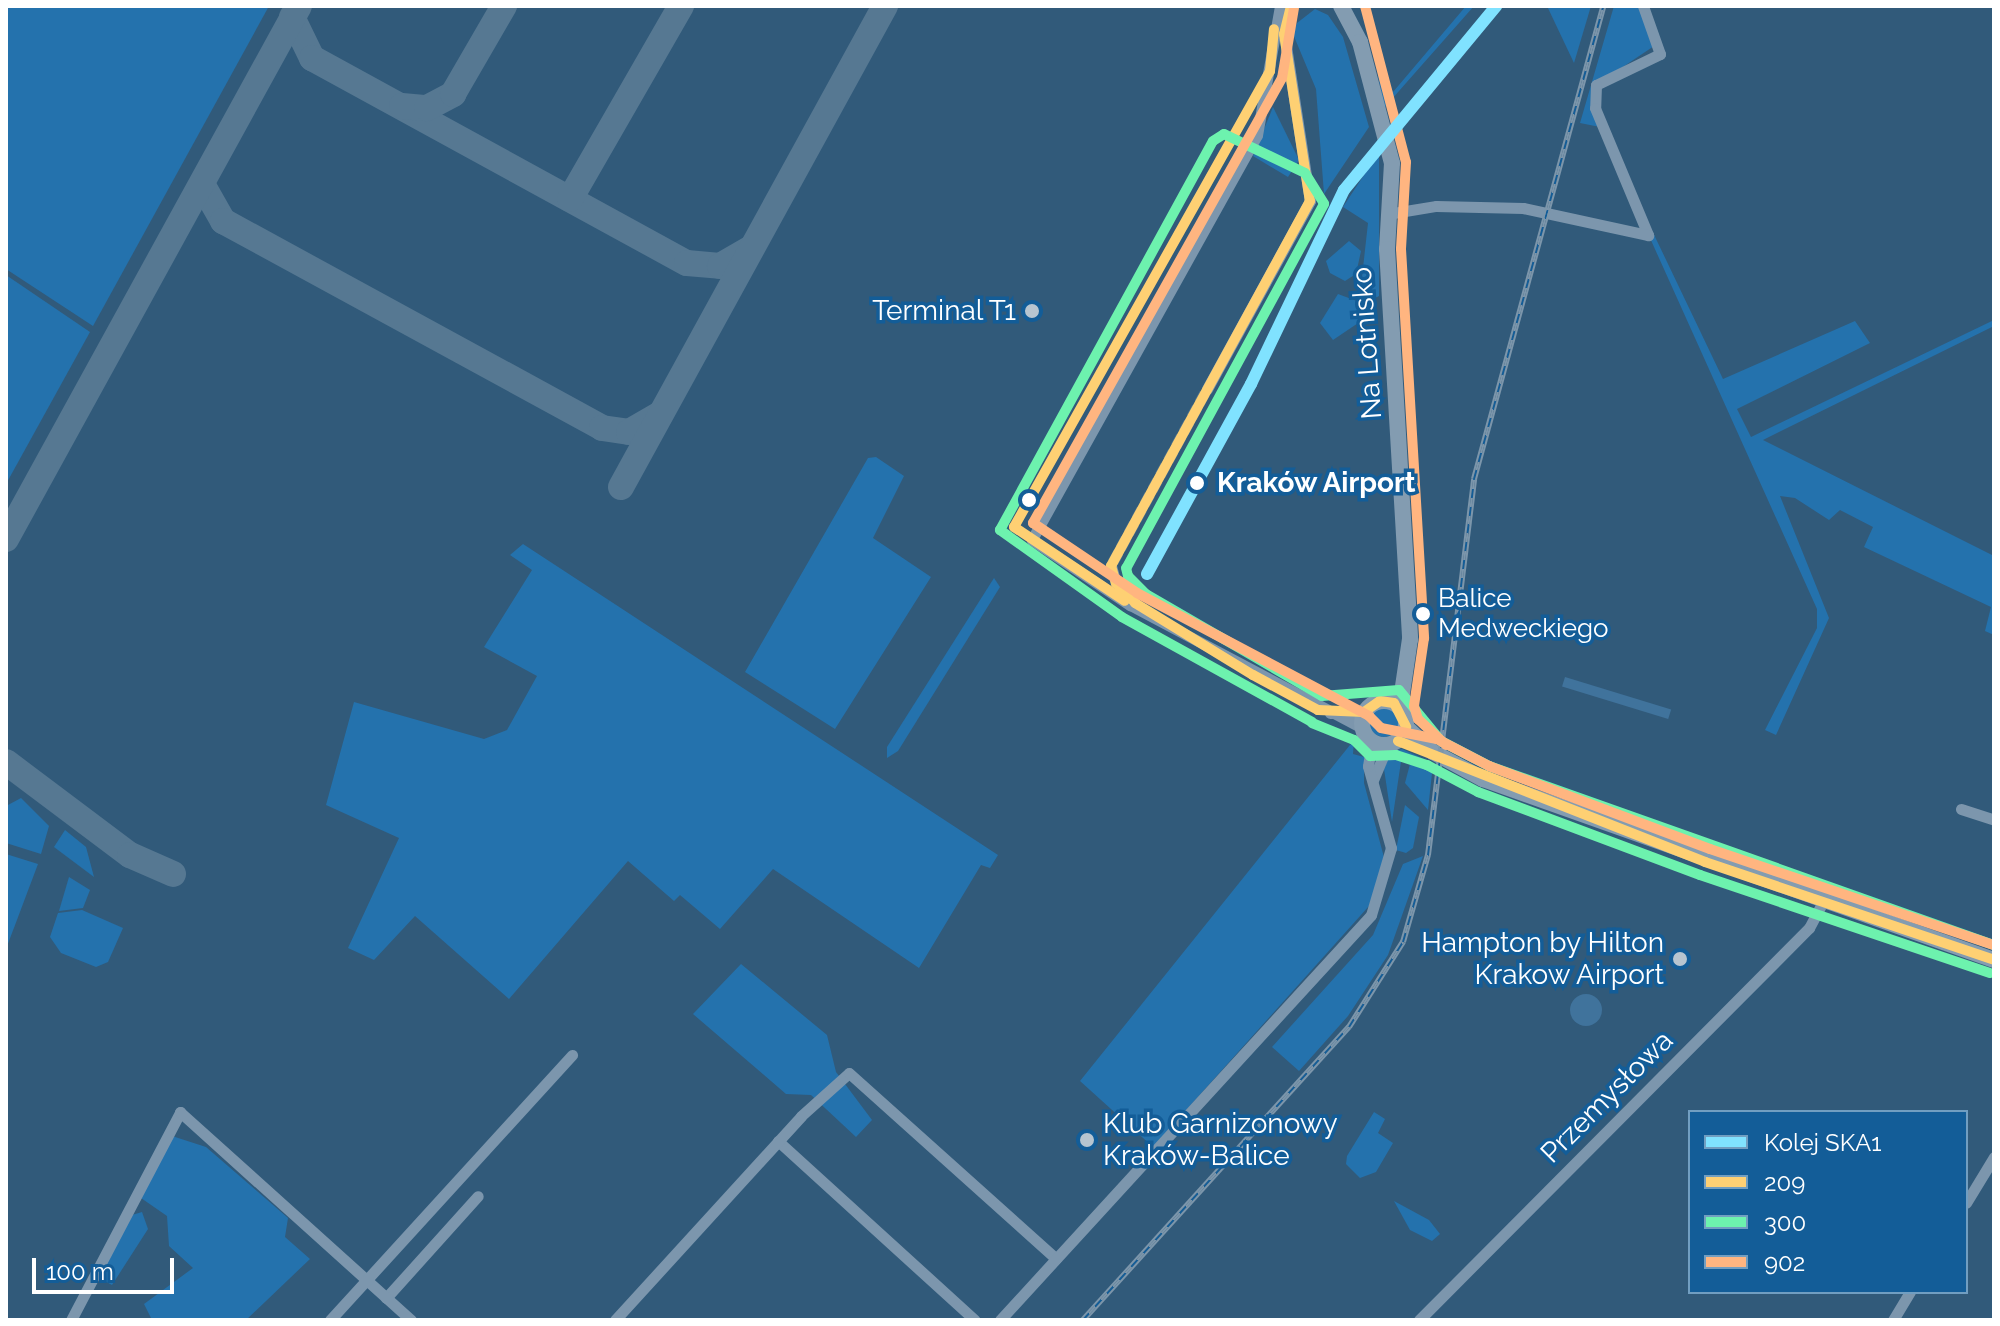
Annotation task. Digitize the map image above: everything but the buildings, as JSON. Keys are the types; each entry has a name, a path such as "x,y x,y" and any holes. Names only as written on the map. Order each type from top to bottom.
{"main road":[{"name":"Na Lotnisko","path":"1343,7 1355,26 1391,159 1387,214 1407,662 1393,704"},
{"path":"1382,733 1393,704"},
{"path":"1382,733 1393,704"},
{"path":"1382,733 1433,752 1483,779 1823,902 1994,960"}],"street":[{"path":"1387,214 1436,206 1523,208 1648,235 1595,108 1596,85 1660,54 1643,6"},
{"path":"1207,389 1310,201 1284,34 1290,8"},
{"path":"1000,1320 1371,915 1391,848 1373,780 1382,733 1329,713 1135,603 1032,540 1257,135 1290,8"},
{"path":"1089,573 1112,564 1116,583 1135,603"},
{"path":"1961,809 1994,820"},
{"name":"Przemysłowa","path":"1419,1320 1809,928 1823,902"},
{"path":"330,1320 572,1055"},
{"path":"615,1320 778,1141 849,1073 1056,1259"},
{"path":"71,1320 180,1112 411,1320"},
{"path":"778,1141 975,1320"},
{"path":"1968,1200 1994,1157"},
{"path":"386,1298 478,1196"},
{"path":"1893,1320 1909,1294"}],"shaded area":[{"path":"6,6 269,6 93,326 6,269"},
{"path":"1466,6 1474,6 1384,108 1378,75 1384,72 1393,92"},
{"path":"1547,6 1591,6 1574,63"},
{"path":"1614,6 1643,6 1657,44 1596,85 1603,128 1723,379 1855,321 1870,343 1737,409 1751,437 1994,320 1994,326 1763,440 1994,556 1994,635 1985,631 1991,607 1864,547 1873,527 1840,510 1829,520 1795,498 1780,496 1829,618 1776,735 1765,730 1817,628 1817,609 1600,127 1580,123"},
{"path":"1315,9 1328,15 1343,37 1369,127 1324,194 1316,89 1293,34 1297,23"},
{"path":"1273,107 1299,160 1288,177 1253,156"},
{"path":"1379,152 1379,296 1373,299 1361,286 1368,223 1343,207"},
{"path":"1349,241 1361,251 1356,274 1345,281 1330,273 1326,261"},
{"path":"6,275 90,332 6,484"},
{"path":"1338,294 1373,307 1373,313 1333,340 1320,323"},
{"path":"876,457 904,476 873,538 931,577 835,729 745,672 868,458"},
{"path":"523,544 998,855 990,868 981,865 919,968 773,869 720,929 680,895 674,901 628,861 509,999 415,916 374,960 348,948 399,838 326,805 354,702 484,739 507,730 537,676 484,647 532,570 510,555"},
{"path":"994,578 1000,587 898,751 887,758 887,747"},
{"path":"1565,677 1671,709 1668,719 1562,687"},
{"path":"1384,707 1394,712 1399,722 1394,732 1384,737 1374,732 1369,722 1374,712"},
{"path":"1354,740 1353,754 1364,757 1364,783 1385,861 1369,906 1153,1147 1080,1081"},
{"path":"1402,749 1424,759 1402,755 1392,822 1384,769 1391,752"},
{"path":"1428,761 1433,764 1428,810 1405,783 1410,764"},
{"path":"21,798 49,826 41,854 6,843 8,805"},
{"path":"1405,805 1419,817 1413,848 1406,853 1396,850"},
{"path":"65,830 86,847 94,877 54,847"},
{"path":"6,854 38,864 6,949"},
{"path":"1423,856 1388,955 1348,1016 1299,1071 1272,1047 1373,935 1403,864"},
{"path":"69,877 90,890 83,908 59,911"},
{"path":"82,910 123,928 108,962 96,967 61,953 50,937 58,913"},
{"path":"741,964 827,1035 836,1072 872,1120 856,1137 811,1095 786,1094 693,1014"},
{"path":"1586,994 1597,999 1602,1010 1597,1021 1586,1026 1575,1021 1570,1010 1575,999"},
{"path":"1374,1112 1385,1119 1378,1133 1393,1143 1376,1172 1360,1178 1346,1164 1347,1156"},
{"path":"172,1136 206,1147 288,1218 285,1237 310,1259 246,1320 152,1320 144,1304 193,1268 169,1246 167,1216 141,1198"},
{"path":"1394,1201 1429,1220 1440,1234 1432,1241 1410,1230"},
{"path":"142,1212 148,1229 112,1285 99,1278 132,1215"}],"taxiway":[{"path":"6,539 299,6"},
{"path":"402,106 427,108 453,94 504,6"},
{"path":"570,199 681,6"},
{"path":"621,487 885,6"},
{"path":"292,17 312,58 687,263 720,266 750,249"},
{"path":"202,184 223,221 602,428 629,432 660,414"},
{"path":"6,762 130,855 173,874"}],"tunnel":[{"path":"1113,562 1207,389"}],"railway":[{"path":"1083,1320 1349,1027 1403,942 1428,855 1474,479 1603,6"}],"rail line":[{"name":"SKA1","path":"1147,574 1251,384 1344,190 1496,6"}],"transit line":[{"name":"209","path":"1291,6 1284,34 1310,201 1111,566 1116,583 1135,603 1253,675 1318,710 1364,712"},
{"name":"902","path":"1365,6 1406,162 1401,249 1424,638 1414,706 1418,719 1446,745"},
{"name":"902","path":"1294,8 1282,78 1033,523 1137,593 1369,716 1381,728 1437,739 1489,766 1710,849 1994,945"},
{"name":"209","path":"1014,527 1270,71 1274,29"},
{"name":"300","path":"1312,722 1122,617 1000,530 1213,141 1224,134 1305,173 1324,204 1126,568 1128,576 1146,594 1322,696 1399,690 1441,741 1489,766 1994,945"},
{"name":"209","path":"1014,527 1125,601"},
{"name":"209","path":"1364,712 1380,701 1394,703 1406,727"},
{"name":"300","path":"1312,723 1354,740 1370,756 1396,755 1427,765 1478,792 1700,875 1990,973"},
{"name":"209","path":"1398,741 1705,862 1994,960"}],"place":[{"name":"Terminal T1","path":"1032,311"},
{"name":"Kraków Airport","path":"1197,483"},
{"name":"Balice Medweckiego","path":"1423,614"},
{"name":"Hampton by Hilton Krakow Airport","path":"1680,959"},
{"name":"Klub Garnizonowy Kraków-Balice","path":"1087,1140"}]}
